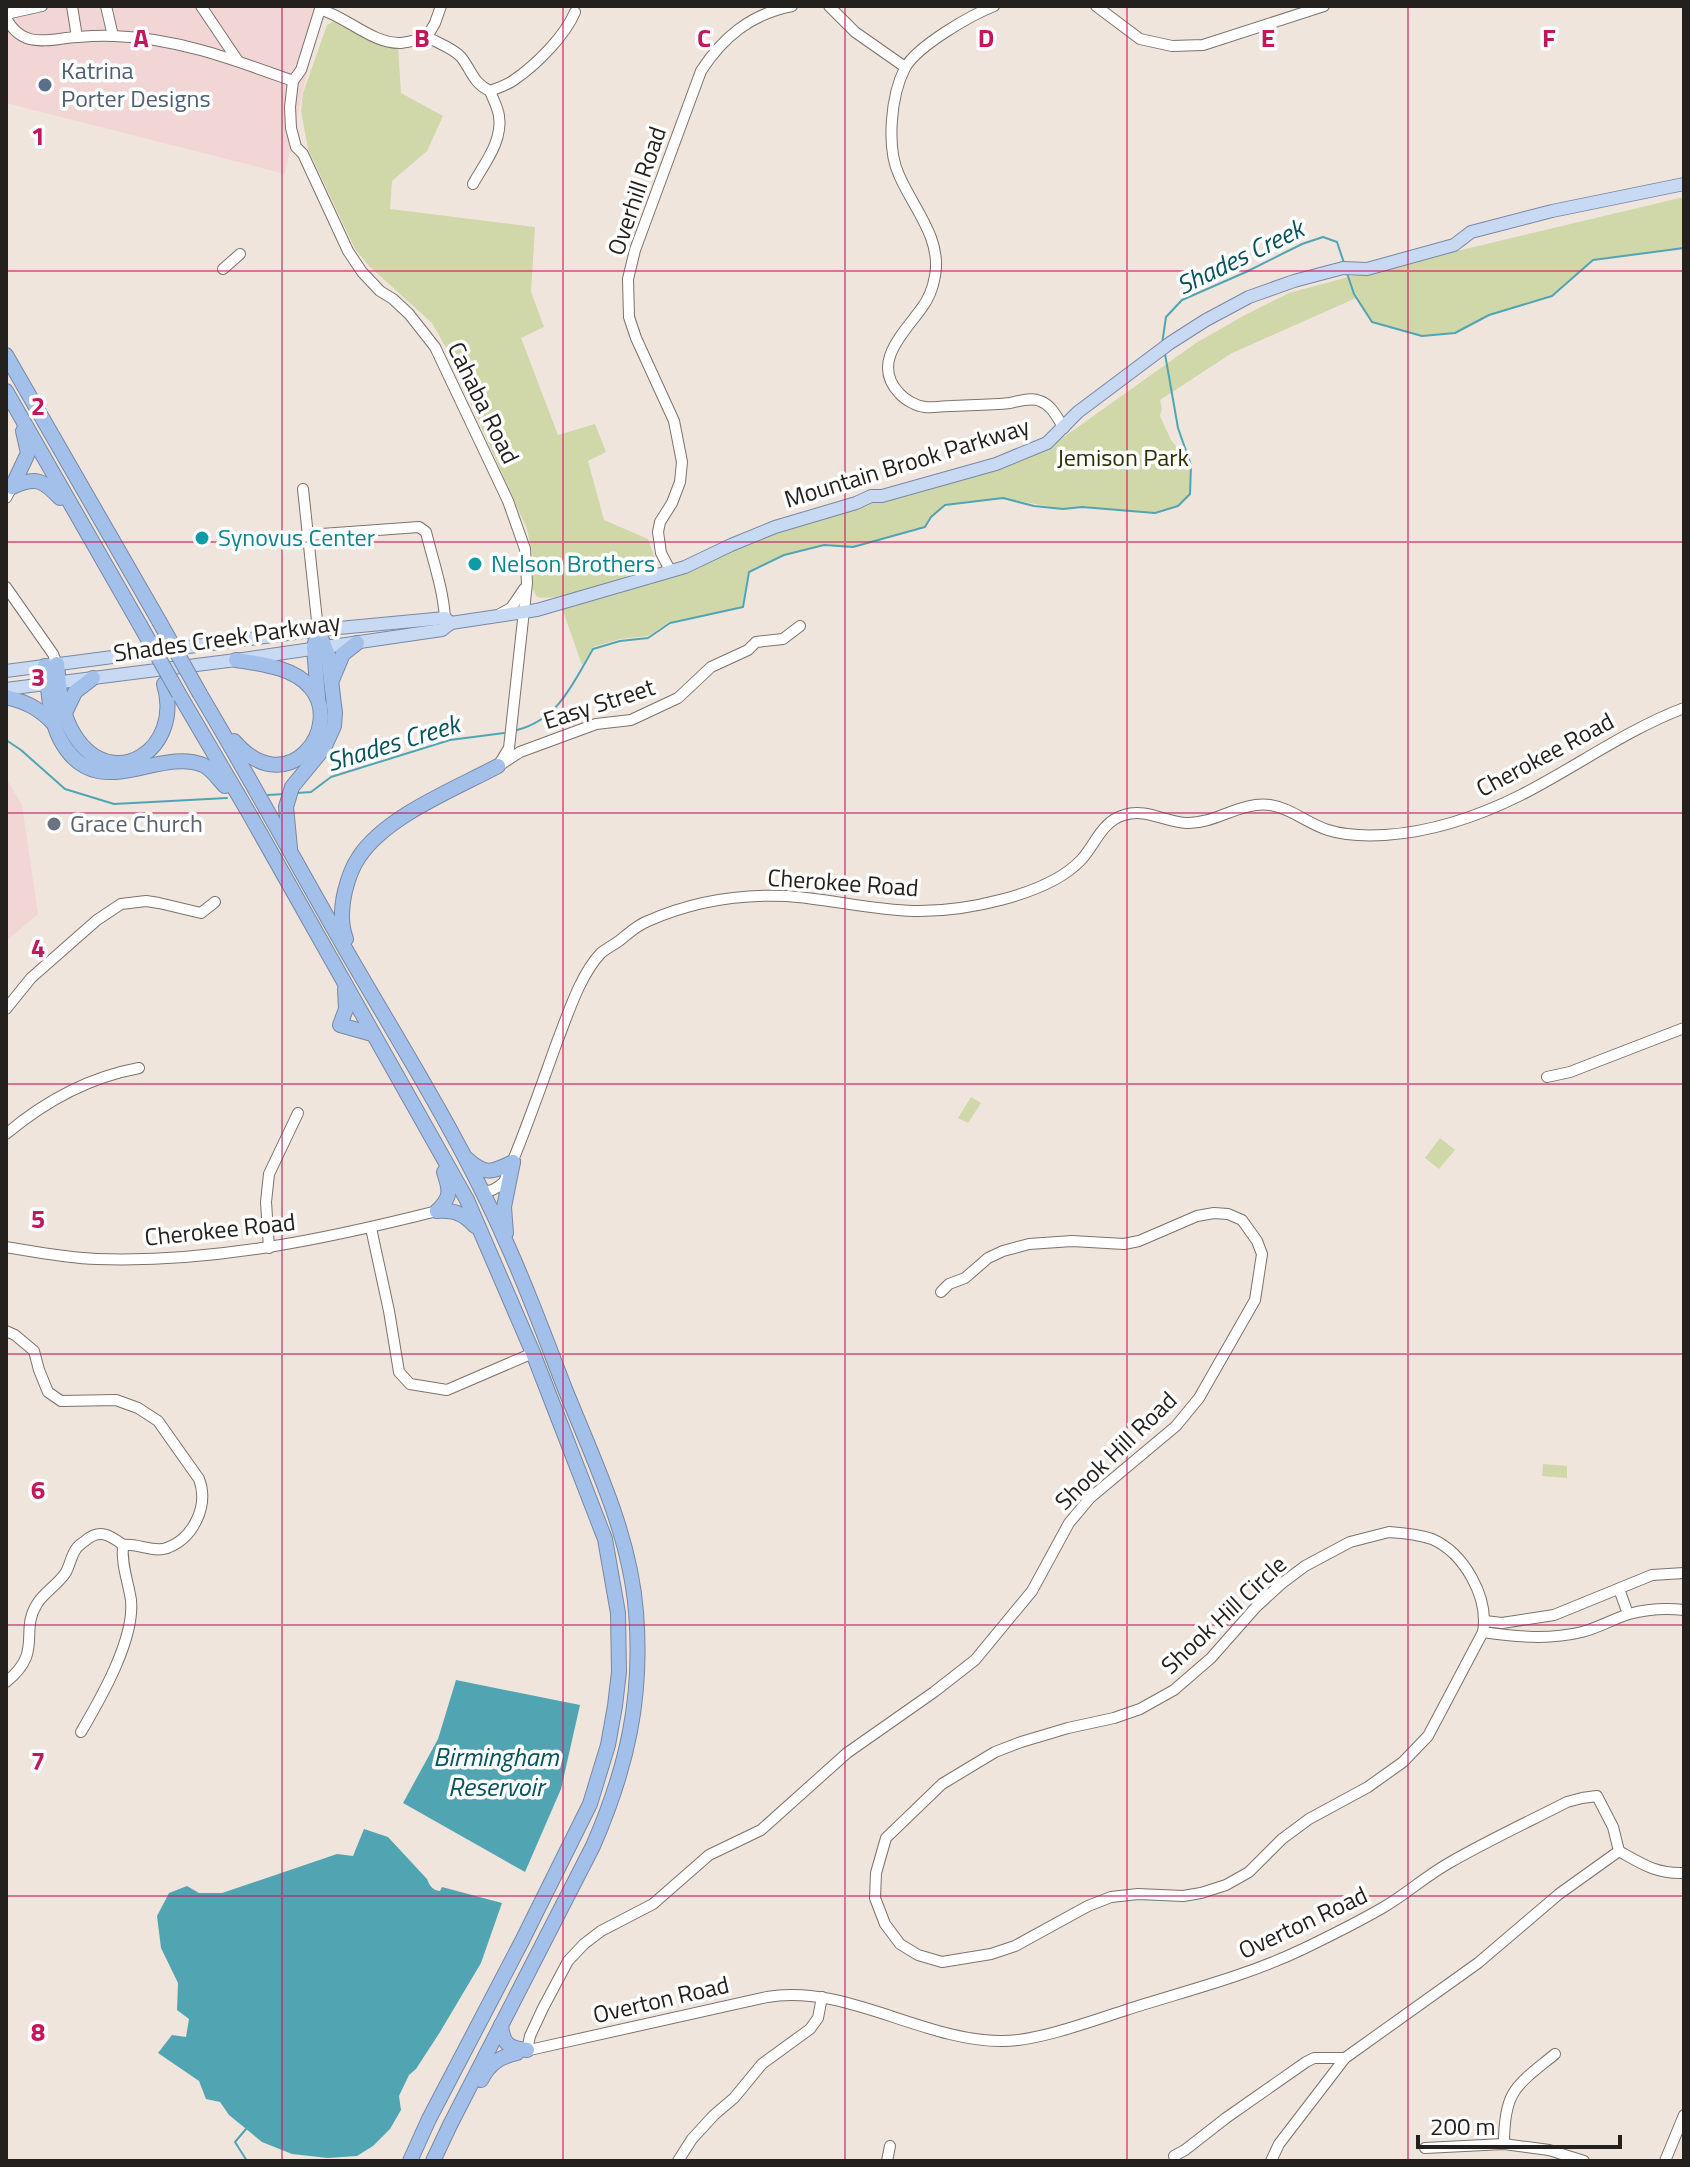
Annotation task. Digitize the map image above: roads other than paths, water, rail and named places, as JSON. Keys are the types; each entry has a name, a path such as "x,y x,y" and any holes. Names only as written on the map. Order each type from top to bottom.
{"highway":[{"path":"6,355 464,1156 506,1242 611,1503 626,1550 636,1609 638,1661 631,1732 612,1802 593,1846 434,2158"},
{"path":"6,391 90,540 95,564 179,694 250,815 467,1200 533,1353 605,1539 618,1613 619,1672 608,1745 590,1804 560,1882 491,2023 492,2029 501,2025"},
{"path":"9,492 28,453 20,417"},
{"path":"9,492 33,480 41,481 78,518"},
{"path":"128,766 158,742 169,706 164,684 135,626"},
{"path":"214,718 250,758 268,765 283,765 304,755 313,744 320,724 318,630"},
{"path":"332,681 343,654 357,643"},
{"path":"290,852 286,807 292,787 332,734 335,713 332,681 320,648"},
{"path":"236,660 271,666 295,675 310,687 319,702"},
{"path":"51,665 60,719 60,740 71,755 86,766 103,772 128,766 192,762 210,769 250,815"},
{"path":"60,719 75,692 93,678"},
{"path":"6,697 28,703 60,719"},
{"path":"353,963 343,932 341,907 349,875 359,856 376,837 405,815 498,766"},
{"path":"344,985 347,1004 340,1025 372,1034"},
{"path":"387,1060 406,1084 465,1182 474,1190 481,1191"},
{"path":"431,1137 449,1191 445,1203 437,1211"},
{"path":"464,1156 487,1172 513,1162"},
{"path":"506,1242 504,1207 513,1162"},
{"path":"437,1211 461,1213 481,1231"},
{"path":"410,2161 590,1804"},
{"path":"488,2050 481,2037 497,2009"},
{"path":"501,2025 504,2040 510,2047 522,2052"},
{"path":"434,2158 456,2126 486,2070 497,2060 522,2052"},
{"path":"403,2161 429,2119"}],"main road":[{"name":"Mountain Brook Parkway","path":"523,612 685,567 775,527 871,496 882,496 996,464 1047,443 1078,412 1170,343 1249,297 1343,268 1370,268 1454,245 1471,232 1585,203 1684,184"},
{"name":"Shades Creek Parkway","path":"6,671 318,630 448,621 523,612"},
{"name":"Shades Creek Parkway","path":"6,689 442,630 448,621"}],"street":[{"path":"42,6 6,16 10,26 20,35 41,41 113,36 155,39 238,61 293,81"},
{"path":"72,6 77,37"},
{"path":"106,6 113,36"},
{"path":"201,6 238,61"},
{"path":"427,37 441,6"},
{"name":"Overhill Road","path":"670,570 661,553 658,532 680,482 682,462 674,421 629,317 628,279 635,250 701,71 727,37 751,20 792,6"},
{"path":"829,6 855,32 905,67"},
{"path":"994,6 975,13 929,43 905,67 894,104 891,133 898,173 925,224 935,247 936,260 930,293 890,351 887,368 891,383 906,400 924,407 1038,399 1050,407 1064,428"},
{"path":"1096,6 1140,39 1172,46 1203,45 1324,6"},
{"path":"325,10 380,38 401,43 427,37 460,57 479,86 490,91 499,115 499,128 491,153 473,184"},
{"name":"Cahaba Road","path":"325,10 316,22 301,70 293,81 290,107 296,147 303,154 348,251 362,272 409,314 435,347 508,501 525,549 527,583 509,748 498,766"},
{"path":"490,91 512,82 535,64 570,24 575,12"},
{"path":"223,269 240,254"},
{"path":"303,489 318,630"},
{"path":"308,535 419,527 426,532 448,621"},
{"path":"496,616 511,608 527,583"},
{"path":"6,587 29,620 51,665"},
{"name":"Easy Street","path":"498,766 520,752 596,724 631,720 678,698 711,667 748,650 756,642 783,639 800,626"},
{"name":"Cherokee Road","path":"481,1191 497,1188 504,1182 584,979 601,954 644,922 683,908 739,897 786,896 914,911 972,906 1018,895 1056,881 1080,861 1107,824 1129,813 1148,813 1188,823 1252,805 1268,805 1281,807 1327,830 1356,836 1388,835 1437,826 1521,795 1639,728 1684,708"},
{"path":"6,1009 31,978 97,920 121,904 146,901 201,913 215,902"},
{"path":"1547,1077 1570,1072 1684,1028"},
{"path":"6,1134 30,1114 79,1088 139,1068"},
{"path":"269,1248 266,1202 269,1174 298,1113"},
{"name":"Cherokee Road","path":"6,1247 96,1259 168,1259 269,1248 371,1228 437,1211"},
{"name":"Shook Hill Road","path":"522,2052 568,1961 584,1944 601,1931 653,1904 709,1855 761,1830 847,1753 975,1660 1032,1591 1069,1523 1090,1498 1176,1426 1199,1398 1255,1300 1262,1254 1242,1220 1228,1214 1214,1213 1197,1216 1139,1241 1124,1244 1072,1241 1029,1244 1003,1251 988,1258 965,1278 949,1284 941,1292"},
{"path":"371,1228 399,1372 410,1384 447,1390 533,1353"},
{"path":"6,1331 34,1351 48,1392 61,1401 116,1400 138,1408 158,1421 203,1489 199,1515 186,1536 168,1548 123,1545 112,1536 100,1533 92,1535 76,1548 65,1574 37,1604 32,1618 30,1649 25,1661 6,1682"},
{"name":"Shook Hill Circle","path":"1389,1532 1412,1533 1434,1540 1469,1572 1477,1588 1484,1626 1428,1736 1403,1762 1368,1787 1309,1819 1282,1839 1249,1872 1226,1885 1183,1896 1138,1894 1111,1897 1088,1906 1015,1946 991,1954 942,1962 918,1955 900,1944 885,1924 875,1898 876,1873 886,1838 942,1784 995,1752 1140,1709 1174,1690 1211,1658 1281,1584 1305,1566 1350,1542 1389,1532"},
{"path":"81,1732 98,1703 130,1626 131,1601 122,1559 123,1545"},
{"path":"1484,1626 1554,1615 1652,1575 1684,1573"},
{"path":"1619,1589 1628,1614"},
{"path":"1484,1626 1518,1637 1555,1637 1585,1631 1628,1614 1660,1608 1684,1610"},
{"name":"Overton Road","path":"488,2050 503,2054 522,2052 782,1994 822,1997 980,2040 1023,2039 1255,1970 1385,1907 1448,1863 1567,1802 1597,1796 1613,1827 1619,1851"},
{"path":"1271,2161 1279,2144 1345,2058 1478,1963 1559,1894 1619,1851 1654,1870 1684,1873"},
{"path":"678,2161 692,2139 734,2098 762,2064 810,2029 818,2018 822,1997"},
{"path":"1504,2144 1504,2120 1516,2087 1555,2054"},
{"path":"1174,2156 1306,2062 1314,2058 1345,2058"},
{"path":"1665,2161 1684,2115"},
{"path":"1425,2148 1504,2144 1549,2150 1584,2161"},
{"path":"887,2161 890,2146"}],"water":[{"name":"Birmingham Reservoir","path":"456,1680 580,1705 561,1789 525,1872 403,1803 438,1739"},
{"path":"364,1829 388,1837 435,1890 440,1891 442,1887 502,1903 481,1963 440,2032 409,2075 399,2096 401,2110 390,2129 357,2156 328,2158 292,2154 262,2142 229,2115 220,2102 206,2099 199,2081 158,2053 172,2035 186,2037 189,2019 177,2010 178,1983 161,1948 157,1916 169,1893 187,1886 199,1893 222,1893 337,1854 353,1856"}],"waterway":[{"name":"Shades Creek","path":"1162,344 1166,317 1182,300 1302,244 1323,237 1337,242 1344,263"},
{"name":"Shades Creek","path":"1347,273 1354,294 1372,322 1422,336 1455,333 1489,315 1552,296 1593,260 1684,248"},
{"name":"Shades Creek","path":"517,730 532,725 554,709 593,649 620,641 648,638 670,623 743,607 749,572 784,555 824,545 853,547 925,527 945,505 1003,498 1063,509 1082,507 1155,513 1178,506 1190,494 1191,465 1178,428 1165,354"},
{"name":"Shades Creek","path":"297,793 311,792 331,777 450,740 504,733"},
{"name":"Shades Creek","path":"6,740 65,789 114,804 227,798"},
{"name":"Shades Creek","path":"268,795 285,794"},
{"path":"246,2129 235,2142 247,2161"}],"place":[{"name":"Katrina Porter Designs","path":"45,85"},
{"name":"Synovus Center","path":"202,538"},
{"name":"Nelson Brothers","path":"475,564"},
{"name":"Grace Church","path":"54,824"}],"park label":[{"name":"Jemison Park","path":"1123,458"}]}
